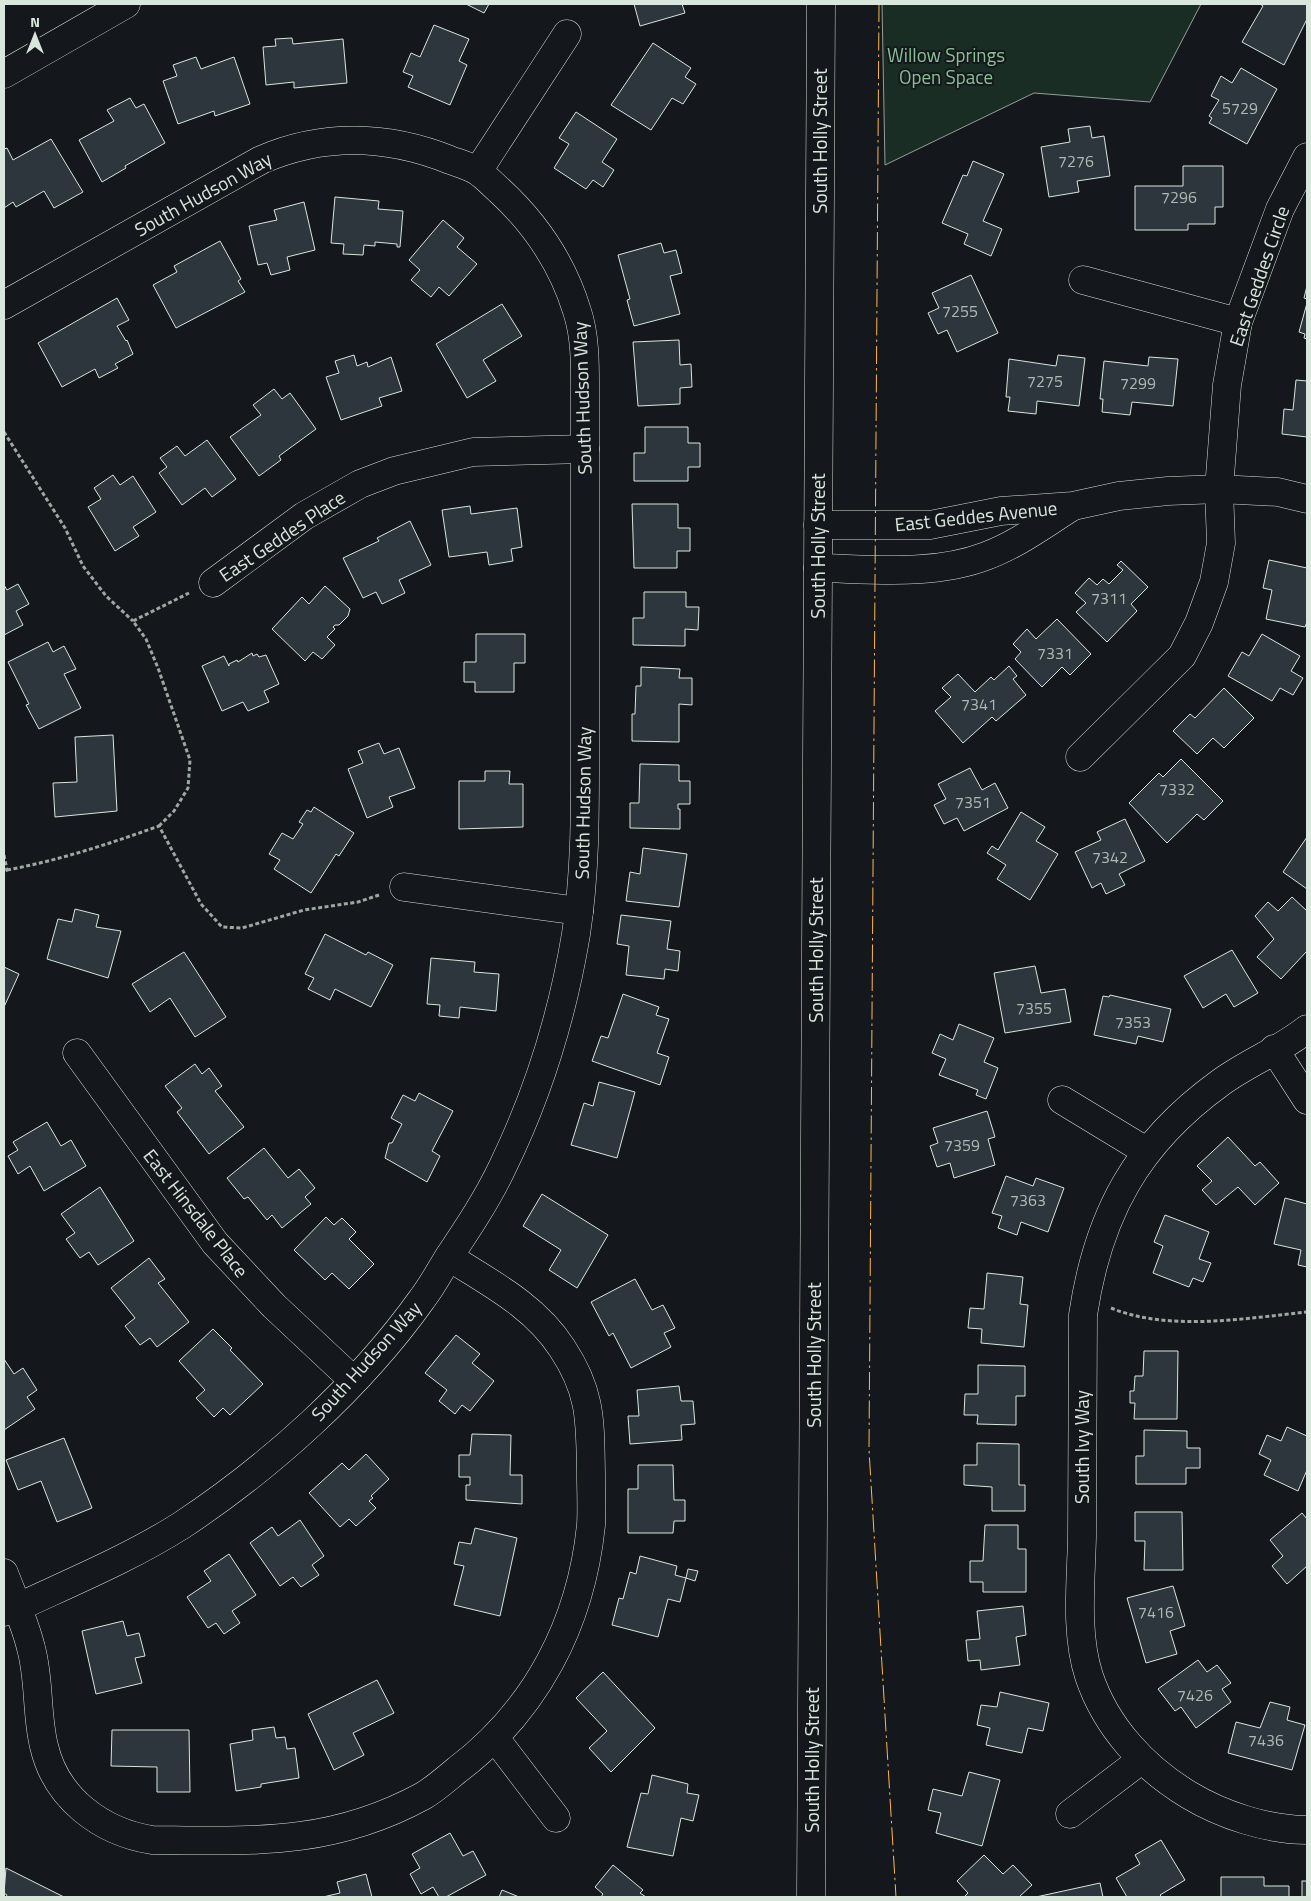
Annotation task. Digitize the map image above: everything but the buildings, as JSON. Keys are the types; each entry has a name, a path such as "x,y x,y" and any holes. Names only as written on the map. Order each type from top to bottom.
{"street":[{"path":"4,74 126,4"},
{"name":"South Holly Street","path":"811,1897 821,4"},
{"path":"478,171 567,34"},
{"name":"South Hudson Way","path":"4,306 261,160 281,152 326,141 371,140 426,150 478,171 522,212 537,229 560,266 579,314 582,335 585,449 585,828 579,910 566,984 544,1061 524,1118 503,1167 469,1228 423,1298 353,1380 283,1449 182,1525 132,1554 10,1610"},
{"name":"East Geddes Circle","path":"1080,757 1182,656 1199,623 1214,582 1221,543 1219,489 1227,385 1238,322 1280,209 1307,157"},
{"path":"1083,280 1238,322"},
{"name":"East Geddes Place","path":"213,583 304,516 360,484 385,474 437,459 473,452 585,449"},
{"name":"East Geddes Avenue","path":"818,525 930,525 1001,510 1073,506 1119,496 1168,491 1219,489 1278,492 1307,499"},
{"name":"East Geddes Avenue","path":"818,568 904,569 961,563 986,556 1010,545 1073,506"},
{"path":"404,887 579,910"},
{"name":"South Ivy Way","path":"1307,1029 1213,1088 1176,1118 1146,1151 1110,1216 1089,1276 1083,1314 1080,1600 1083,1639 1089,1675 1101,1705 1141,1760 1172,1785 1202,1803 1262,1824 1307,1830"},
{"path":"1274,1049 1307,1100"},
{"name":"East Hinsdale Place","path":"77,1053 216,1243 274,1306 353,1380"},
{"path":"1062,1100 1146,1151"},
{"path":"4,1573 10,1610 31,1646 38,1684 43,1740 50,1764 65,1791 84,1812 108,1828 135,1838 152,1840 261,1841 335,1831 379,1817 425,1795 483,1750 495,1738 525,1703 542,1678 560,1642 578,1594 591,1523 590,1415 587,1396 562,1348 536,1316 516,1300 449,1257"},
{"path":"495,1738 556,1818"},
{"path":"1070,1814 1141,1760"}],"path":[{"path":"4,432 65,528 83,566 106,596 133,621 146,639 190,760 188,788 174,810 159,826 101,847 50,862 6,871 4,855"},
{"path":"133,621 213,583"},
{"path":"159,826 201,904 222,927 242,928 304,910 358,902 404,887"},
{"path":"1085,1298 1119,1311 1158,1320 1248,1318 1307,1312"}],"green space":[{"name":"Willow Springs Open Space","path":"882,4 1201,4 1150,102 1034,93 885,165"}],"power":[{"path":"879,4 869,1450 896,1897"}]}
